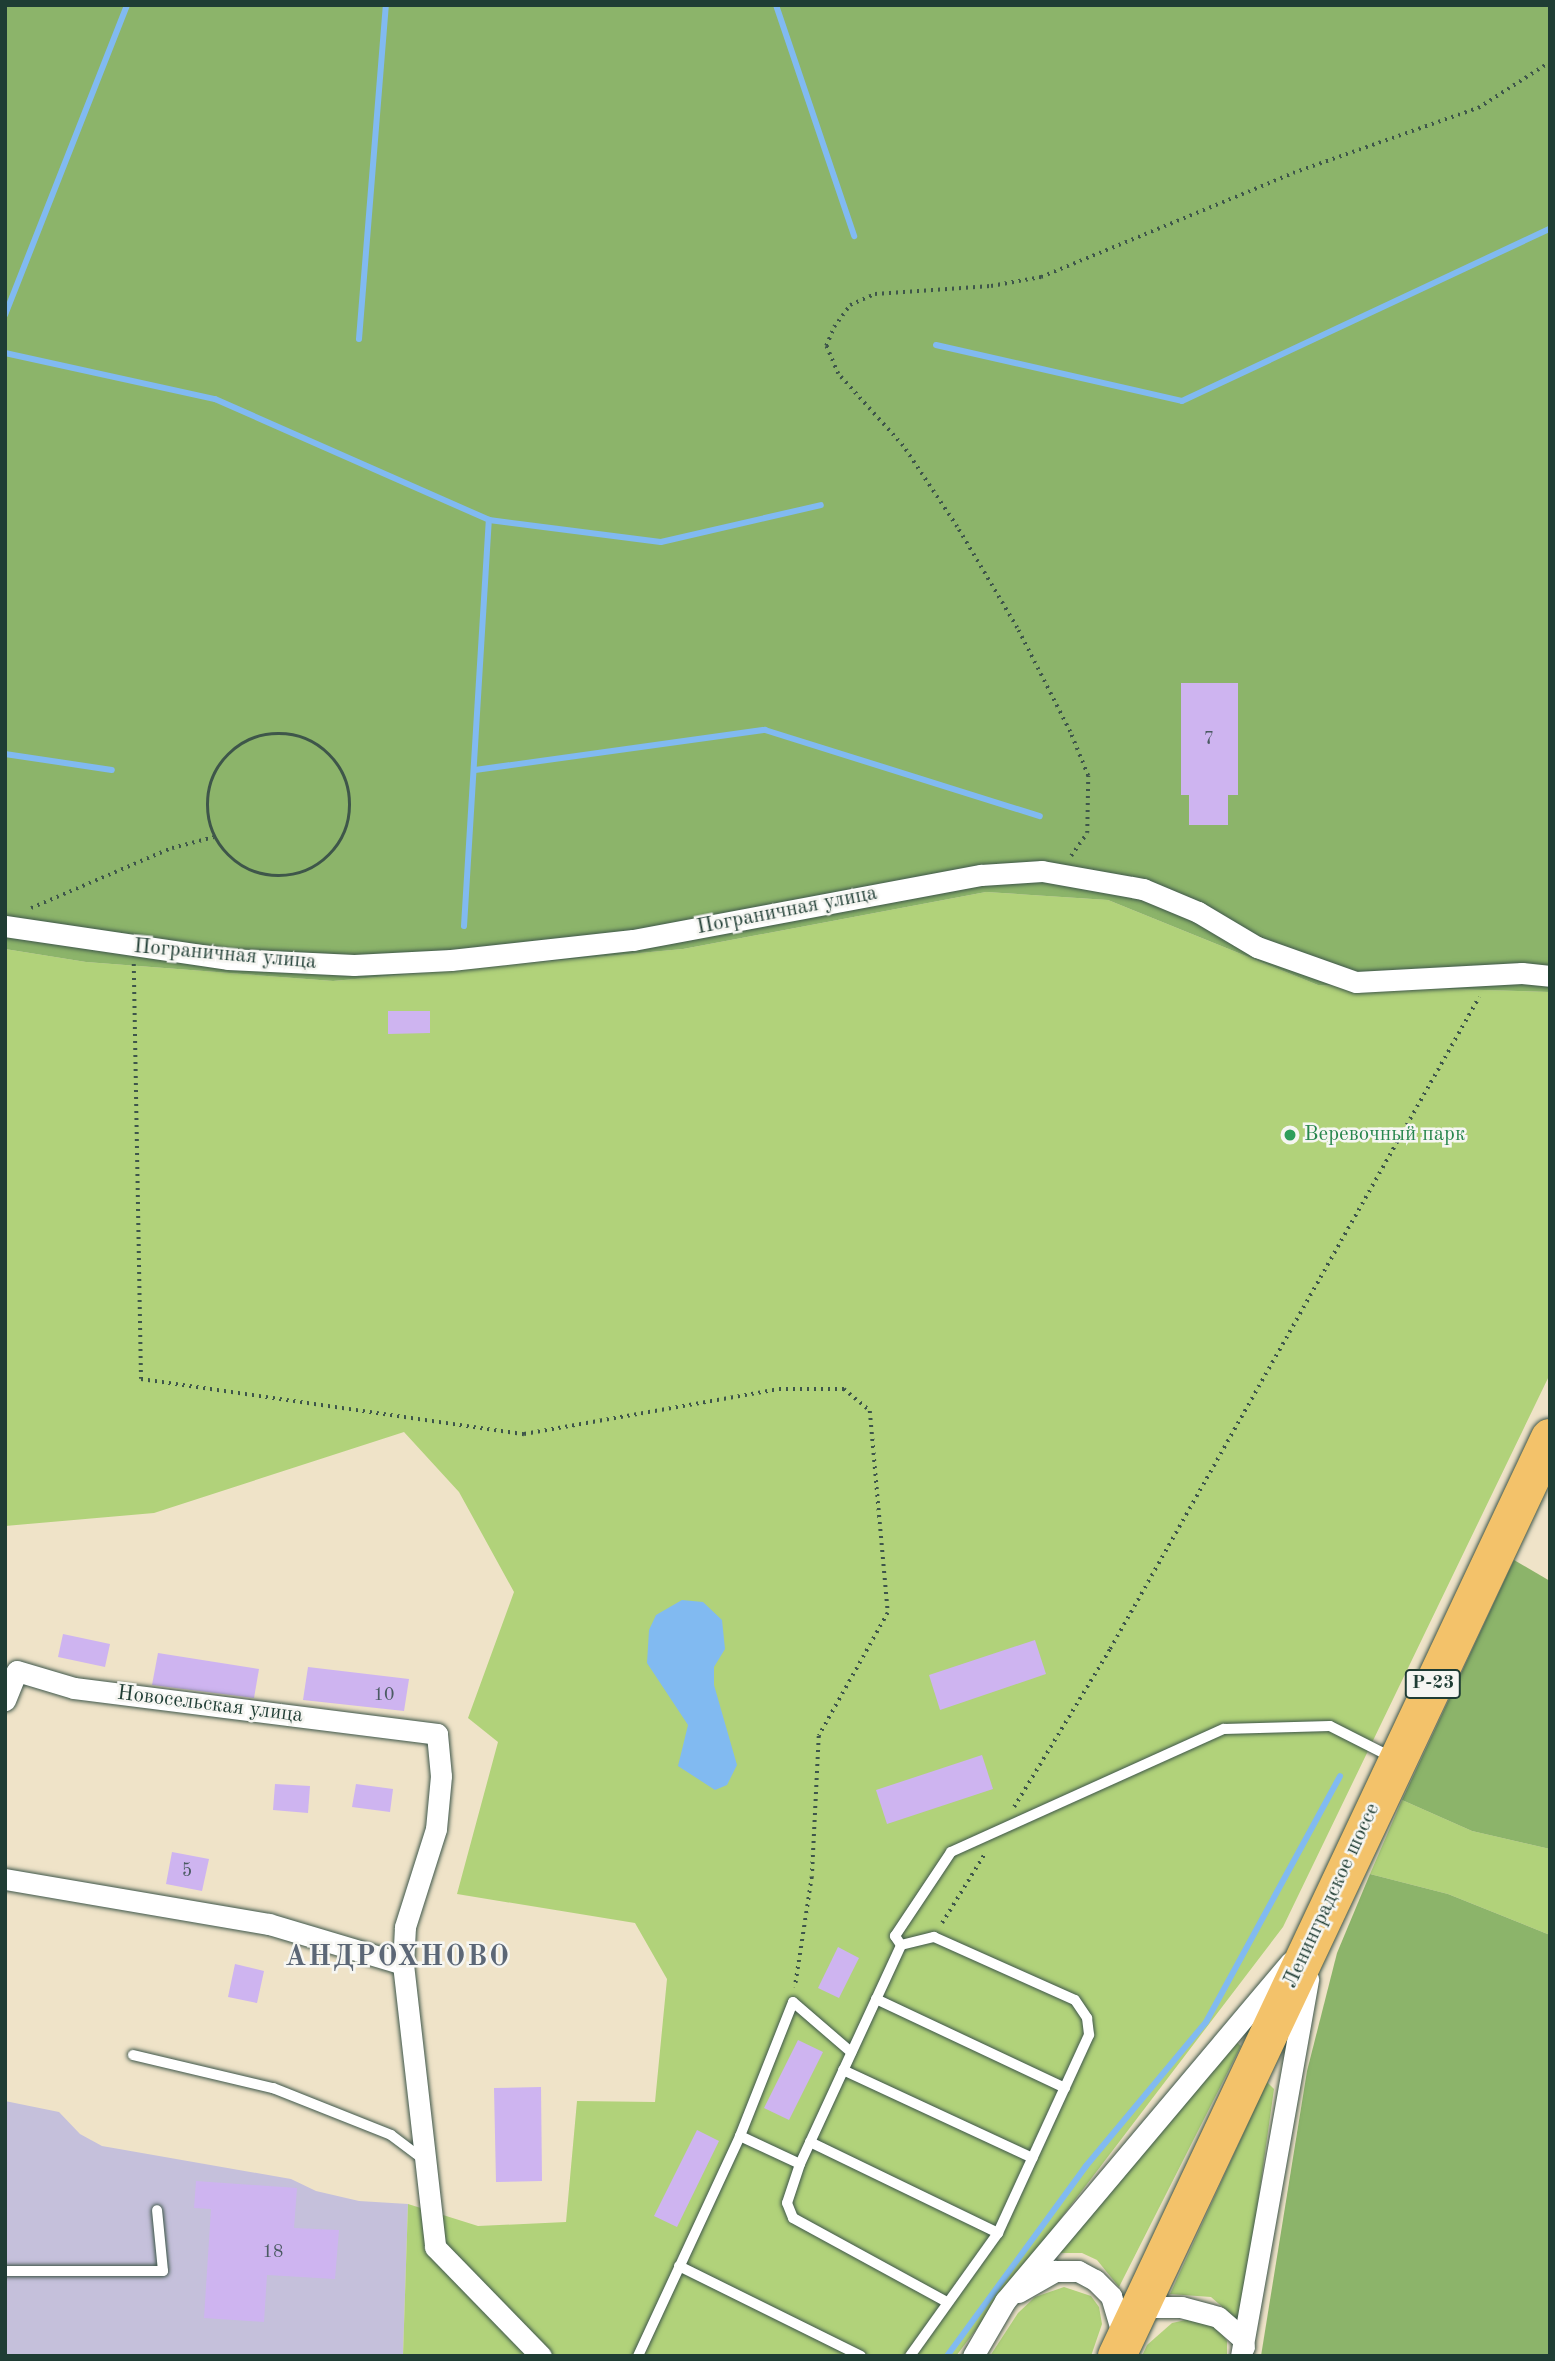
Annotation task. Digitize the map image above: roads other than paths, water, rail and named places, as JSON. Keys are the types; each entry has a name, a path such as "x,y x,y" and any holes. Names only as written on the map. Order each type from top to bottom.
{"highway":[{"name":"Ленинградское шоссе","path":"1127,2334 1550,1438"}],"street":[{"name":"Пограничная улица","path":"5,926 134,948 354,965 497,957 633,940 981,875 1042,871 1143,889 1198,912 1257,947 1356,982 1491,975 1550,976"},
{"name":"Новосельская улица","path":"5,1700 17,1671 74,1688 437,1734 440,1776 436,1829 405,1927 403,1964"},
{"path":"5,1878 269,1924 403,1964 421,2158 435,2247 533,2354"},
{"path":"973,2356 1005,2301 1316,1930"},
{"path":"1243,2351 1316,1930"},
{"path":"1005,2301 1055,2271 1078,2271 1095,2280 1111,2296 1127,2334 1181,2307 1218,2317 1242,2338 1243,2351"}],"lane":[{"path":"901,1945 895,1936 951,1852 1224,1729 1330,1726 1397,1760"},
{"path":"901,1945 934,1937 1075,2000 1087,2018 1089,2035 998,2233 910,2356"},
{"path":"901,1945 800,2164 787,2203 793,2218 947,2302"},
{"path":"876,1999 1065,2088"},
{"path":"638,2356 740,2136 793,2003 851,2052"},
{"path":"133,2054 274,2088 391,2135 421,2158"},
{"path":"843,2070 1033,2158"},
{"path":"740,2136 800,2164"},
{"path":"810,2142 998,2233"},
{"path":"5,2271 163,2271 157,2210"},
{"path":"679,2266 861,2356"}],"water":[{"path":"682,1600 703,1602 722,1620 725,1649 714,1667 714,1685 737,1765 727,1785 715,1790 678,1766 688,1725 647,1663 649,1630 656,1615"}],"waterway":[{"path":"5,315 127,5"},
{"path":"359,339 386,5"},
{"path":"776,5 854,236"},
{"path":"936,345 1182,401 1550,229"},
{"path":"5,353 215,399 489,520 661,542 821,505"},
{"path":"464,926 489,520"},
{"path":"475,770 765,730 1040,816"},
{"path":"5,754 112,770"},
{"path":"947,2356 1086,2166 1206,2022 1340,1776"}],"place":[{"name":"Веревочный парк","path":"1290,1135"}],"district":[{"name":"АНДРОХНОВО","path":"398,1958"}]}
